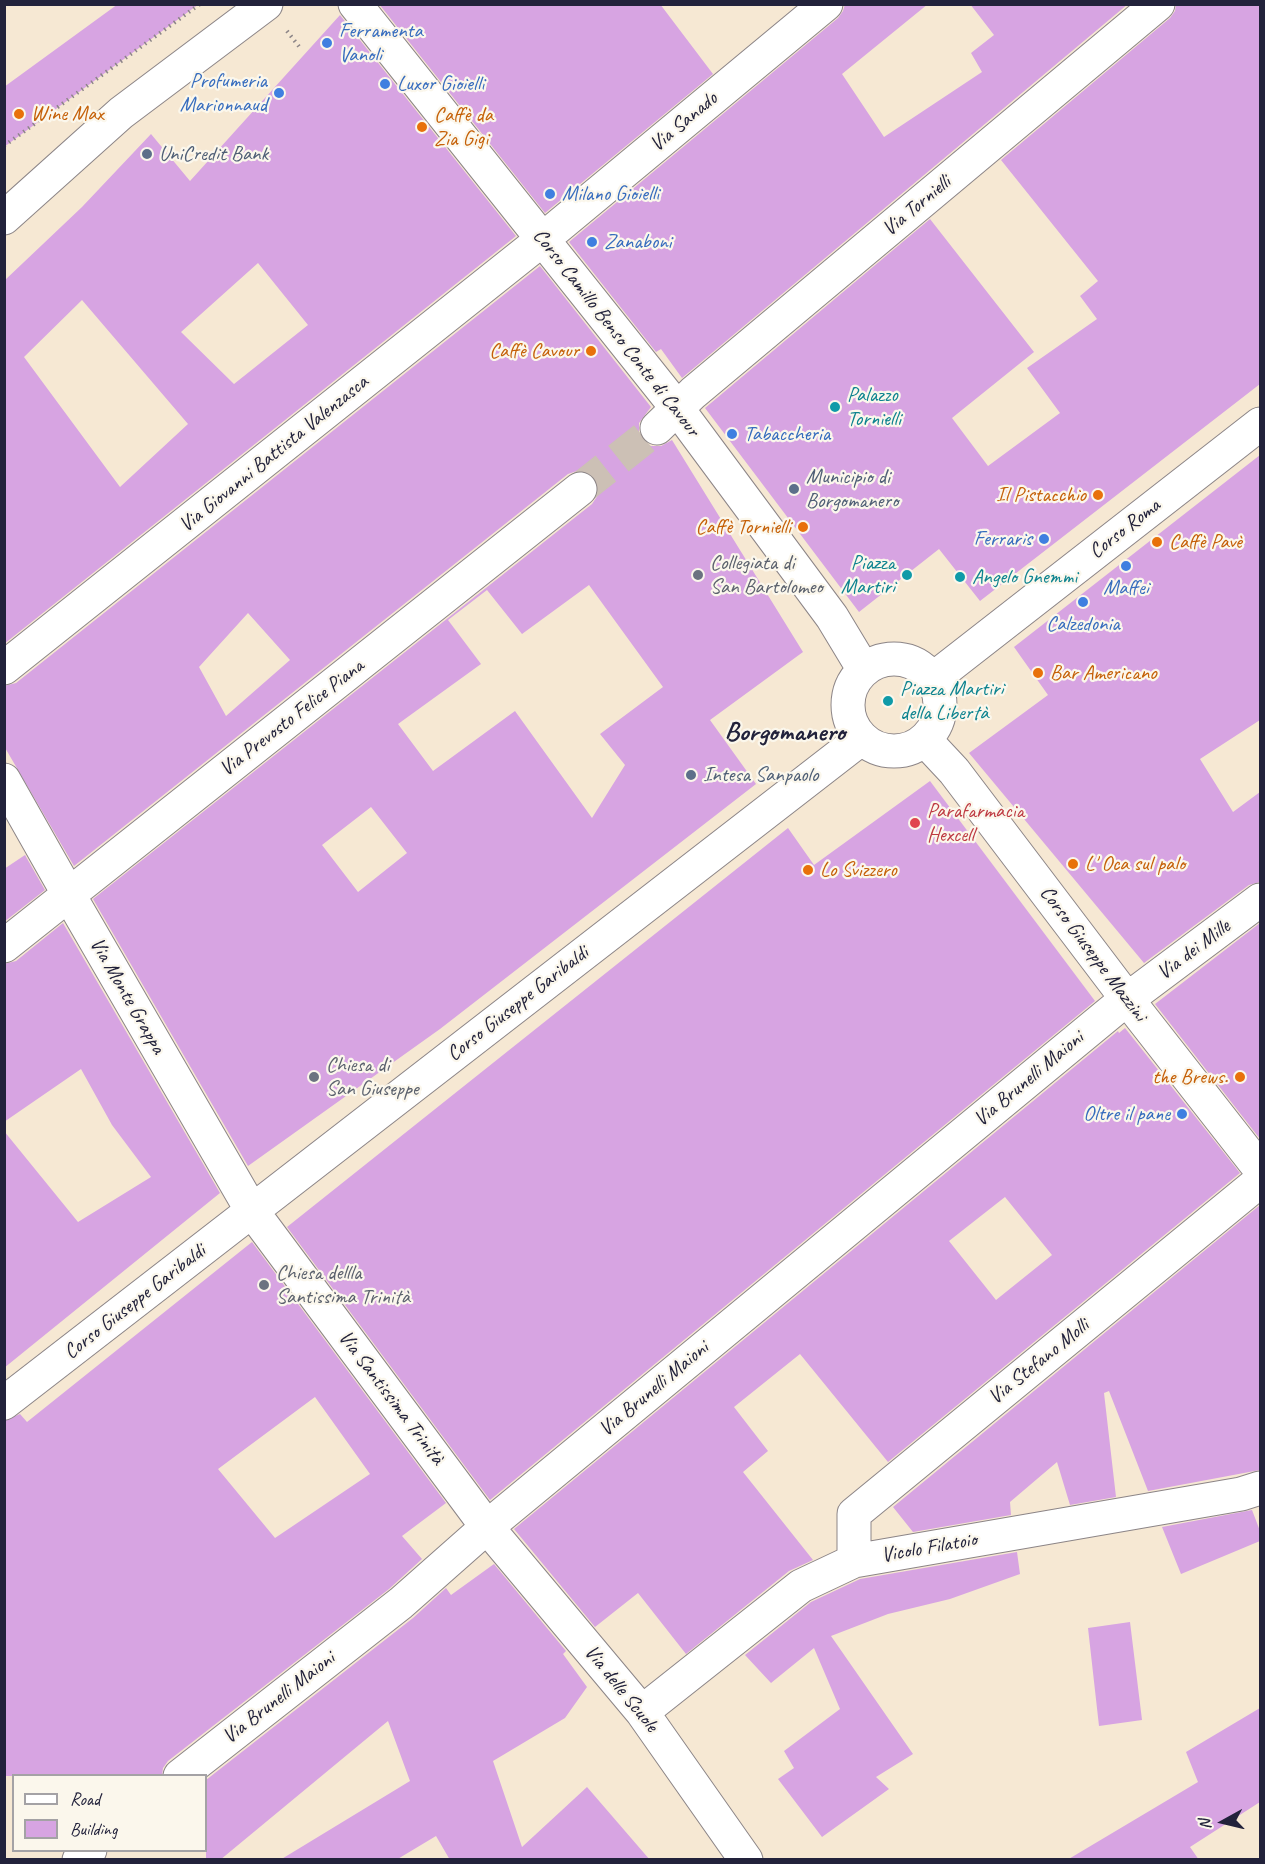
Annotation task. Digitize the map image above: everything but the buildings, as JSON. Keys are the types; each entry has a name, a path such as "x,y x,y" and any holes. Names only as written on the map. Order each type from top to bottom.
{"street":[{"path":"4,218 121,113 266,4"},
{"name":"Corso Camillo Benso Conte di Cavour","path":"356,4 543,240 667,418 832,617 864,670"},
{"name":"Via Sanado","path":"543,240 826,4"},
{"name":"Via Tornielli","path":"667,418 1158,4"},
{"name":"Via Giovanni Battista Valenzasca","path":"4,668 543,240"},
{"name":"Corso Roma","path":"933,679 1260,424"},
{"name":"Via Prevosto Felice Piana","path":"4,945 580,489"},
{"path":"893,659 908,660 922,668 933,679 939,691 941,704 939,718 925,740 900,751 873,746 862,738 853,725 849,711 849,695 854,681 864,670 878,662 893,659"},
{"name":"Corso Giuseppe Garibaldi","path":"4,1403 862,738"},
{"name":"Corso Giuseppe Mazzini","path":"925,740 954,771 1127,999 1260,1168"},
{"name":"Via Monte Grappa","path":"4,780 252,1211"},
{"name":"Via dei Mille","path":"1127,999 1260,900"},
{"name":"Via Brunelli Maioni","path":"183,1774 401,1603 487,1527 1127,999"},
{"name":"Via Stefano Molli","path":"854,1561 854,1514 1260,1181"},
{"name":"Via Santissima Trinità","path":"252,1211 487,1527"},
{"name":"Vicolo Filatoio","path":"642,1712 801,1586 854,1561 1229,1496 1260,1488"},
{"name":"Via delle Scuole","path":"487,1527 642,1712 746,1860"}],"path":[{"path":"4,146 200,4"}],"tunnel":[{"path":"580,489 657,428"}],"place":[{"name":"Ferramenta Vanoli","path":"327,43"},
{"name":"Luxor Gioielli","path":"385,84"},
{"name":"Profumeria Marionnaud","path":"279,93"},
{"name":"Wine Max","path":"19,114"},
{"name":"Caffè da Zia Gigi","path":"422,127"},
{"name":"UniCredit Bank","path":"147,154"},
{"name":"Milano Gioielli","path":"550,194"},
{"name":"Zanaboni","path":"592,242"},
{"name":"Caffè Cavour","path":"591,351"},
{"name":"Palazzo Tornielli","path":"835,407"},
{"name":"Tabaccheria","path":"732,434"},
{"name":"Municipio di Borgomanero","path":"794,489"},
{"name":"Il Pistacchio","path":"1098,495"},
{"name":"Caffè Tornielli","path":"803,527"},
{"name":"Ferraris","path":"1044,539"},
{"name":"Caffè Pavè","path":"1157,542"},
{"name":"Maffei","path":"1126,566"},
{"name":"Collegiata di San Bartolomeo","path":"698,575"},
{"name":"Piazza Martiri","path":"907,575"},
{"name":"Angelo Gnemmi","path":"960,577"},
{"name":"Calzedonia","path":"1083,602"},
{"name":"Bar Americano","path":"1038,673"},
{"name":"Piazza Martiri della Libertà","path":"888,701"},
{"name":"Intesa Sanpaolo","path":"691,775"},
{"name":"Parafarmacia Hexcell","path":"915,823"},
{"name":"L' Oca sul palo","path":"1073,864"},
{"name":"Lo Svizzero","path":"808,870"},
{"name":"Chiesa di San Giuseppe","path":"314,1077"},
{"name":"the Brews.","path":"1240,1077"},
{"name":"Oltre il pane","path":"1182,1114"},
{"name":"Chiesa dellla Santissima Trinità","path":"264,1285"}],"district":[{"name":"Borgomanero","path":"785,733"}]}
